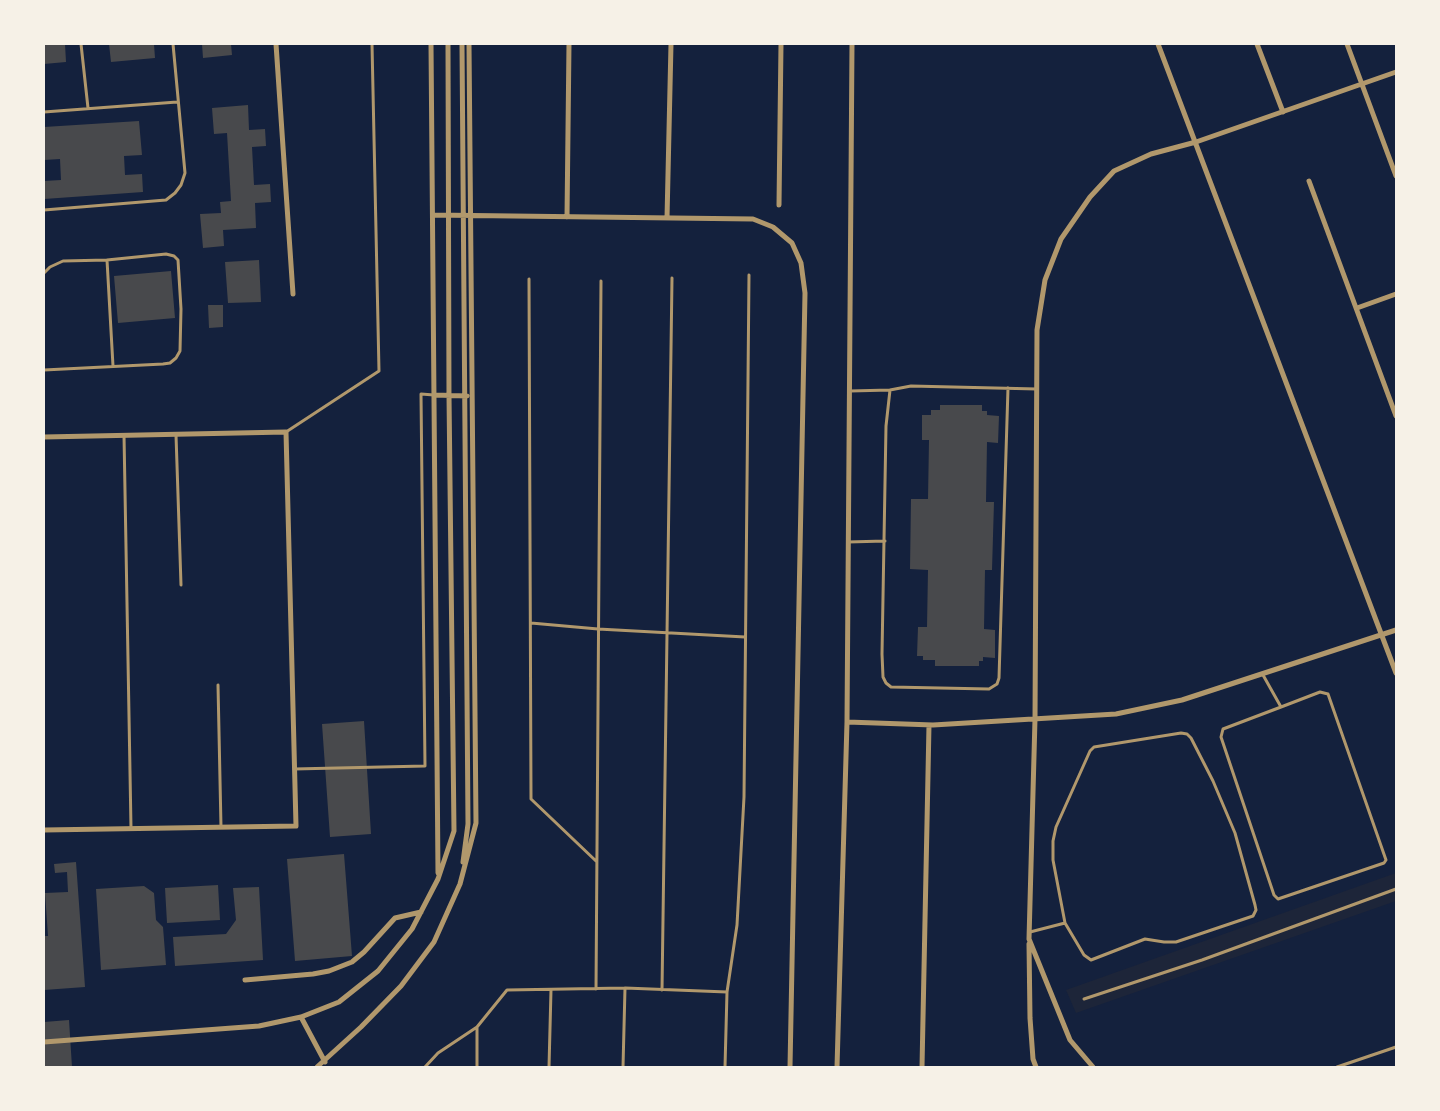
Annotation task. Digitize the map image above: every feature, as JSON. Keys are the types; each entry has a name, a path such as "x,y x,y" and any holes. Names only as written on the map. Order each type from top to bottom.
{"street":[{"path":"276,44 293,294"},
{"path":"431,44 438,879"},
{"path":"44,1042 258,1026 301,1017 339,1002 378,971 412,929 438,879 454,831 449,395 448,44"},
{"path":"460,884 468,824 462,44"},
{"path":"318,1067 401,986 434,942 460,884 476,824 469,44"},
{"path":"567,217 569,44"},
{"path":"667,218 671,44"},
{"path":"779,205 781,44"},
{"path":"837,1067 847,722 852,44"},
{"path":"1158,44 1396,673"},
{"path":"1256,44 1283,112"},
{"path":"1347,44 1396,176"},
{"path":"1036,1067 1030,1018 1029,939 1034,719 1037,330 1045,280 1061,239 1090,197 1114,171 1151,154 1196,142 1396,72"},
{"path":"1309,180 1396,416"},
{"path":"433,215 753,218 773,227 792,243 801,263 805,303 790,1067"},
{"path":"1357,308 1396,294"},
{"path":"435,395 472,396"},
{"path":"44,437 286,432 296,826 44,830"},
{"path":"847,722 929,724 1116,714 1182,700 1396,630"},
{"path":"922,1067 929,724"},
{"path":"245,980 329,971 352,962 364,952 395,918 421,912"},
{"path":"1029,939 1070,1040 1093,1067"},
{"path":"301,1017 325,1062"}],"lane":[{"path":"81,44 88,108"},
{"path":"44,210 166,200 175,193 181,185 185,173 173,44"},
{"path":"286,432 379,371 372,44"},
{"path":"44,112 177,102"},
{"path":"44,273 50,267 63,261 107,260 166,254 174,256 178,260 181,309 180,351 170,363 44,370"},
{"path":"107,260 113,366"},
{"path":"725,1067 727,992 737,925 743,807 749,275"},
{"path":"662,990 672,278"},
{"path":"530,279 531,799 596,861"},
{"path":"596,989 601,281"},
{"path":"850,391 890,390 910,386 1037,389"},
{"path":"890,390 886,426 882,654 884,677 886,683 891,687 989,688 997,684 999,678 1008,388"},
{"path":"294,769 425,766 421,394 435,395"},
{"path":"176,434 181,585"},
{"path":"124,435 131,828"},
{"path":"848,542 885,541"},
{"path":"531,622 598,629 745,637"},
{"path":"1263,674 1281,707"},
{"path":"218,685 221,827"},
{"path":"1320,692 1328,694 1386,860 1384,863 1278,898 1274,895 1221,737 1223,729 1281,707 1320,692"},
{"path":"1180,733 1187,734 1192,738 1213,781 1235,833 1255,905 1256,910 1253,916 1176,942 1144,939 1091,960 1084,955 1065,922 1053,860 1053,841 1056,827 1090,751 1094,747 1180,733"},
{"path":"1084,999 1202,960 1396,889"},
{"path":"1030,932 1065,922"},
{"path":"425,1067 438,1053 477,1027 507,990 626,988 727,992"},
{"path":"624,1067 626,988"},
{"path":"549,1067 551,990"},
{"path":"476,1067 477,1027"},
{"path":"1337,1067 1396,1047"}],"shaded area":[{"path":"1396,873 1396,901 1076,1013 1066,990"}],"building":[{"path":"44,44 65,44 66,62 44,64"},
{"path":"109,44 154,44 155,58 111,62"},
{"path":"202,44 231,44 232,55 203,58"},
{"path":"248,105 249,130 265,129 266,146 252,147 254,185 270,184 271,202 255,203 256,228 223,230 224,246 203,248 200,214 221,213 220,202 231,201 227,133 214,134 212,108"},
{"path":"139,121 142,155 124,156 125,175 142,174 143,192 44,199 44,181 61,180 60,159 44,160 44,127"},
{"path":"259,260 261,302 228,303 225,262"},
{"path":"171,271 175,318 118,323 114,276"},
{"path":"208,305 223,305 223,327 209,328"},
{"path":"940,405 982,405 982,411 987,411 987,415 999,416 998,443 987,442 986,502 994,502 992,570 985,570 984,629 995,630 995,658 983,657 983,661 979,661 979,666 935,666 935,660 923,660 923,656 917,656 918,627 927,627 928,570 910,569 911,499 928,499 929,440 922,440 922,415 931,415 931,410 940,410"},
{"path":"364,721 371,834 330,837 322,724"},
{"path":"344,854 352,956 295,961 287,859"},
{"path":"76,862 85,987 44,990 44,936 48,936 45,893 68,892 67,872 55,873 54,864"},
{"path":"218,885 220,920 167,923 165,888"},
{"path":"144,886 154,893 156,920 163,927 166,965 101,970 96,889"},
{"path":"259,887 263,960 175,966 173,937 226,934 236,920 233,888"},
{"path":"69,1020 72,1067 44,1067 44,1022"}]}
